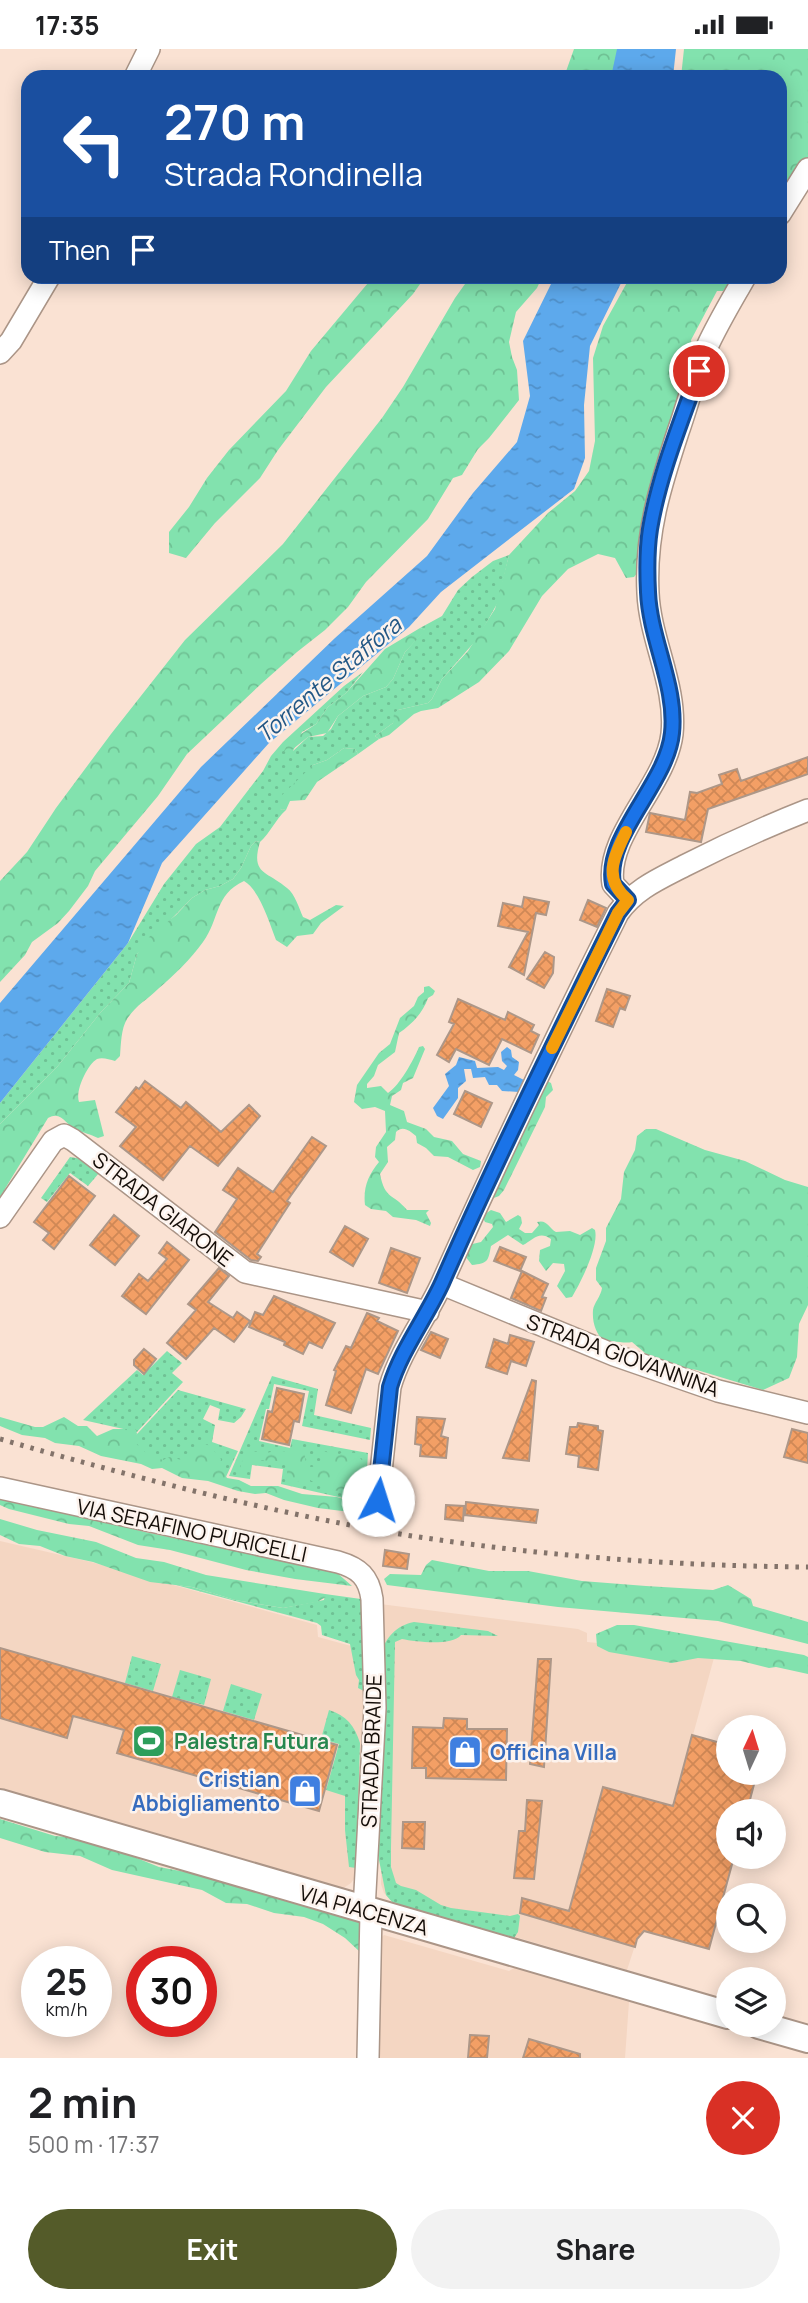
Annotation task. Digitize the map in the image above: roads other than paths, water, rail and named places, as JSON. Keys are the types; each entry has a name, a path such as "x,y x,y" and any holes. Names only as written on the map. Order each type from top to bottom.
{"main road":[{"name":"VIA PIACENZA","path":"0,1803 716,2012"},
{"path":"786,2033 808,2039"}],"street":[{"path":"138,70 149,49"},
{"path":"787,203 808,170"},
{"path":"0,353 11,341 45,284"},
{"path":"628,900 613,884 614,858 666,761 672,733 669,697 648,594 650,530 664,475 707,348 741,284"},
{"path":"378,1500 394,1371 442,1284 618,913 628,900 642,889 738,838 808,810"},
{"name":"STRADA GIARONE","path":"0,1217 53,1141 64,1135 245,1272 428,1312"},
{"name":"STRADA GIOVANNINA","path":"442,1284 614,1356 718,1391 808,1413"},
{"name":"VIA SERAFINO PURICELLI","path":"0,1488 338,1562 361,1572 371,1592"},
{"name":"STRADA BRAIDE","path":"368,2058 368,1911 375,1708 371,1592"}],"water":[{"path":"617,49 676,49 674,70 612,70"},
{"name":"Torrente Staffora","path":"551,284 621,284 590,346 584,405 585,458 574,489 441,592 409,627 269,743 162,863 128,943 0,1103 0,1003 201,767 335,638 427,556 473,493 517,442 530,396 523,341"},
{"path":"507,1047 511,1050 512,1057 519,1062 514,1075 526,1081 519,1092 502,1091 497,1085 489,1085 485,1077 473,1078 471,1069 464,1069 466,1081 458,1088 458,1098 443,1119 437,1116 433,1108 449,1086 445,1074 456,1065 459,1057 475,1061 477,1068 498,1067 504,1070 507,1066 502,1061 501,1052"}],"railway":[{"path":"0,1439 204,1493 308,1517 412,1536 610,1559 808,1567"}],"place":[{"name":"Palestra Futura","path":"149,1741"},
{"name":"Officina Villa","path":"465,1752"},
{"name":"Cristian Abbigliamento","path":"305,1791"}]}
